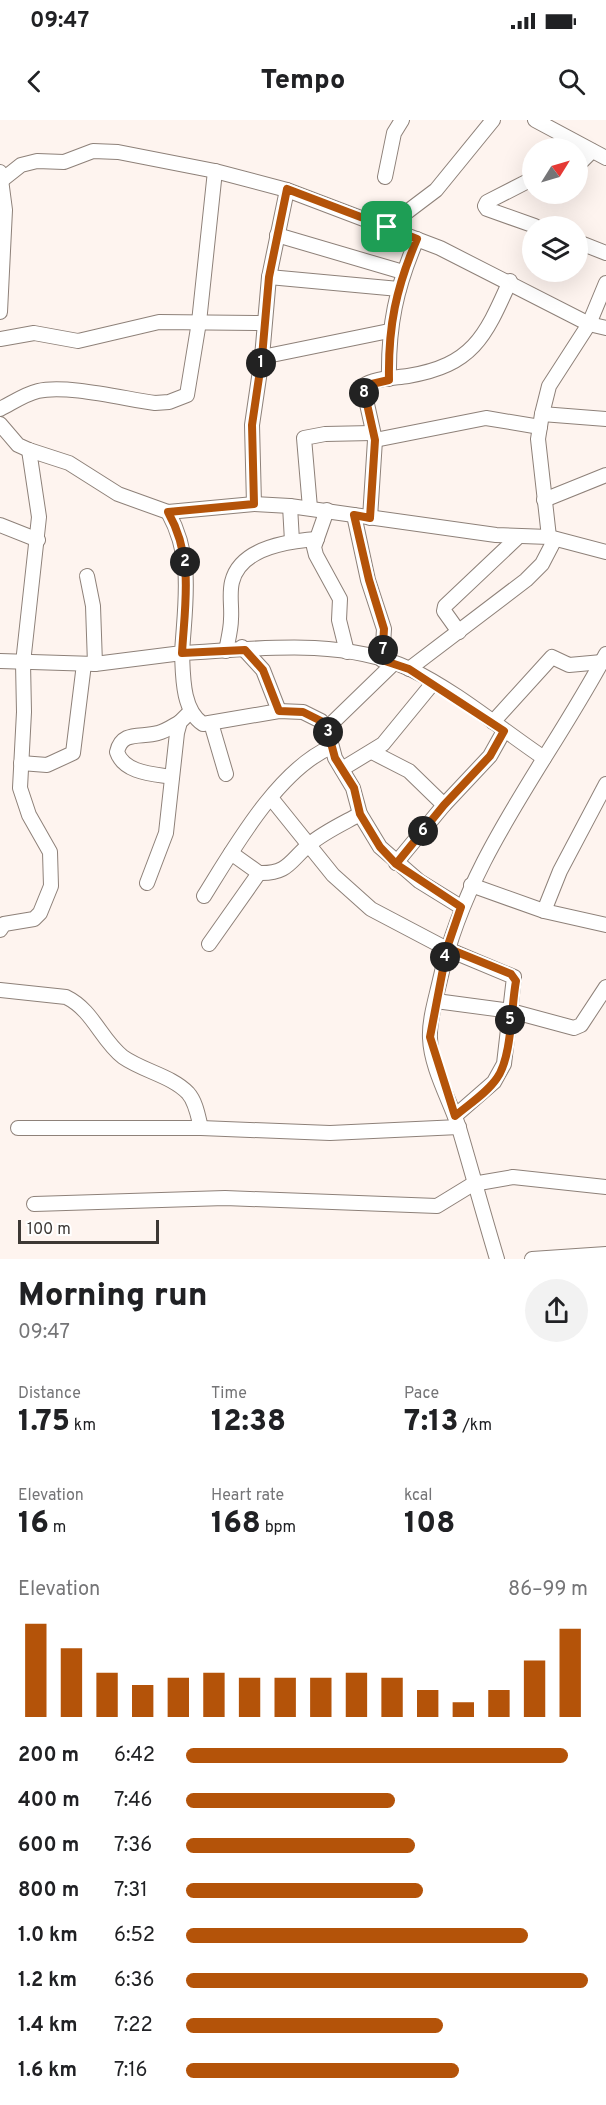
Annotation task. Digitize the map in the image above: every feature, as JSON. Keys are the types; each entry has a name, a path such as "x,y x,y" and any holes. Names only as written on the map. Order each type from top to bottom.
{"street":[{"path":"385,177 394,133 402,120"},
{"path":"387,227 436,190 493,120"},
{"path":"535,120 606,159"},
{"path":"588,154 592,150"},
{"path":"0,312 5,248 5,210 1,176 21,165 37,160 64,162 93,151 118,152 215,171 287,189 417,239 510,281 589,324 606,327"},
{"path":"0,409 30,393 59,389 155,403 182,399 190,392 215,171"},
{"path":"522,184 487,202 485,206 487,209 522,221"},
{"path":"254,504 252,425 262,357 269,277 287,189"},
{"path":"277,235 403,272"},
{"path":"389,380 389,332 403,272 417,239"},
{"path":"588,246 606,253"},
{"path":"269,277 399,290"},
{"path":"370,518 374,436 363,386 429,373 473,349 490,325 510,281"},
{"path":"409,669 526,580 542,564 552,538 544,500 538,439 541,420 549,386 589,324 606,283"},
{"path":"0,339 34,333 78,341 141,324 264,323"},
{"path":"262,357 389,332"},
{"path":"310,508 304,438 325,434 374,436 486,418 606,419"},
{"path":"0,424 18,445 69,464 118,494 168,512 254,504 290,506 518,537 552,538 606,552"},
{"path":"0,930 4,924 34,919 40,913 51,885 50,852 23,801 21,763 23,663 38,540 37,498 28,450"},
{"path":"544,500 606,475"},
{"path":"290,506 292,541"},
{"path":"327,510 315,547 318,561 340,599 339,620 347,652"},
{"path":"147,883 166,833 172,777 185,717 182,653 185,556 179,531 168,512"},
{"path":"327,728 387,662 383,622 369,580 354,515"},
{"path":"0,525 38,540"},
{"path":"459,632 444,611 445,606 518,537"},
{"path":"226,651 231,619 230,588 236,572 263,549 292,541 317,538"},
{"path":"21,763 47,765 73,753 89,664 93,606 87,576"},
{"path":"228,632 263,670 279,711"},
{"path":"0,661 89,664 182,653 290,647 347,652 409,669 433,682 544,758"},
{"path":"493,722 552,657 569,665 604,658"},
{"path":"497,1259 430,1037 436,1001 447,948 471,885 496,834 582,699 604,658"},
{"path":"342,769 372,752 396,732 433,682"},
{"path":"185,717 202,724 279,711 309,715 321,721 327,728 331,747 354,788 360,814 380,847 396,864 461,907"},
{"path":"172,777 145,772 125,764 117,752 119,744 127,737 160,733 185,717"},
{"path":"211,723 226,774"},
{"path":"396,864 444,805 490,756 504,731"},
{"path":"204,896 231,853 271,798 302,766 331,747"},
{"path":"372,752 409,771 444,805"},
{"path":"544,911 560,871 606,784"},
{"path":"18,1128 201,1128 330,1133 457,1122 498,1077 506,1056 514,976 447,948 371,909 333,875 271,798"},
{"path":"231,853 259,873 286,868 310,844 360,814"},
{"path":"209,944 259,873"},
{"path":"471,885 544,911 606,925"},
{"path":"436,1001 511,1011 569,1028 578,1028 606,987"},
{"path":"0,990 75,1001 93,1019 122,1056 185,1090 195,1105 201,1128"},
{"path":"34,1204 225,1198 437,1206 473,1184 513,1177 606,1187"},
{"path":"532,1259 606,1254"}],"route":[{"path":"387,227 287,189 269,277 262,357 252,425 254,504 203,511 168,512 179,531 184,546 186,567 182,653 245,650 267,677 279,711 303,712 315,717 327,728 335,758 354,788 356,806 380,847 396,864 461,907 447,948 430,1037 434,1056 455,1116 494,1082 501,1071 506,1056 516,981 511,974 447,948 461,907 419,881 396,864 444,805 490,756 504,731 433,682 409,669 382,660 384,629 369,580 354,515 370,518 375,440 363,386 389,380 389,332 403,272 417,239 387,227"}]}
